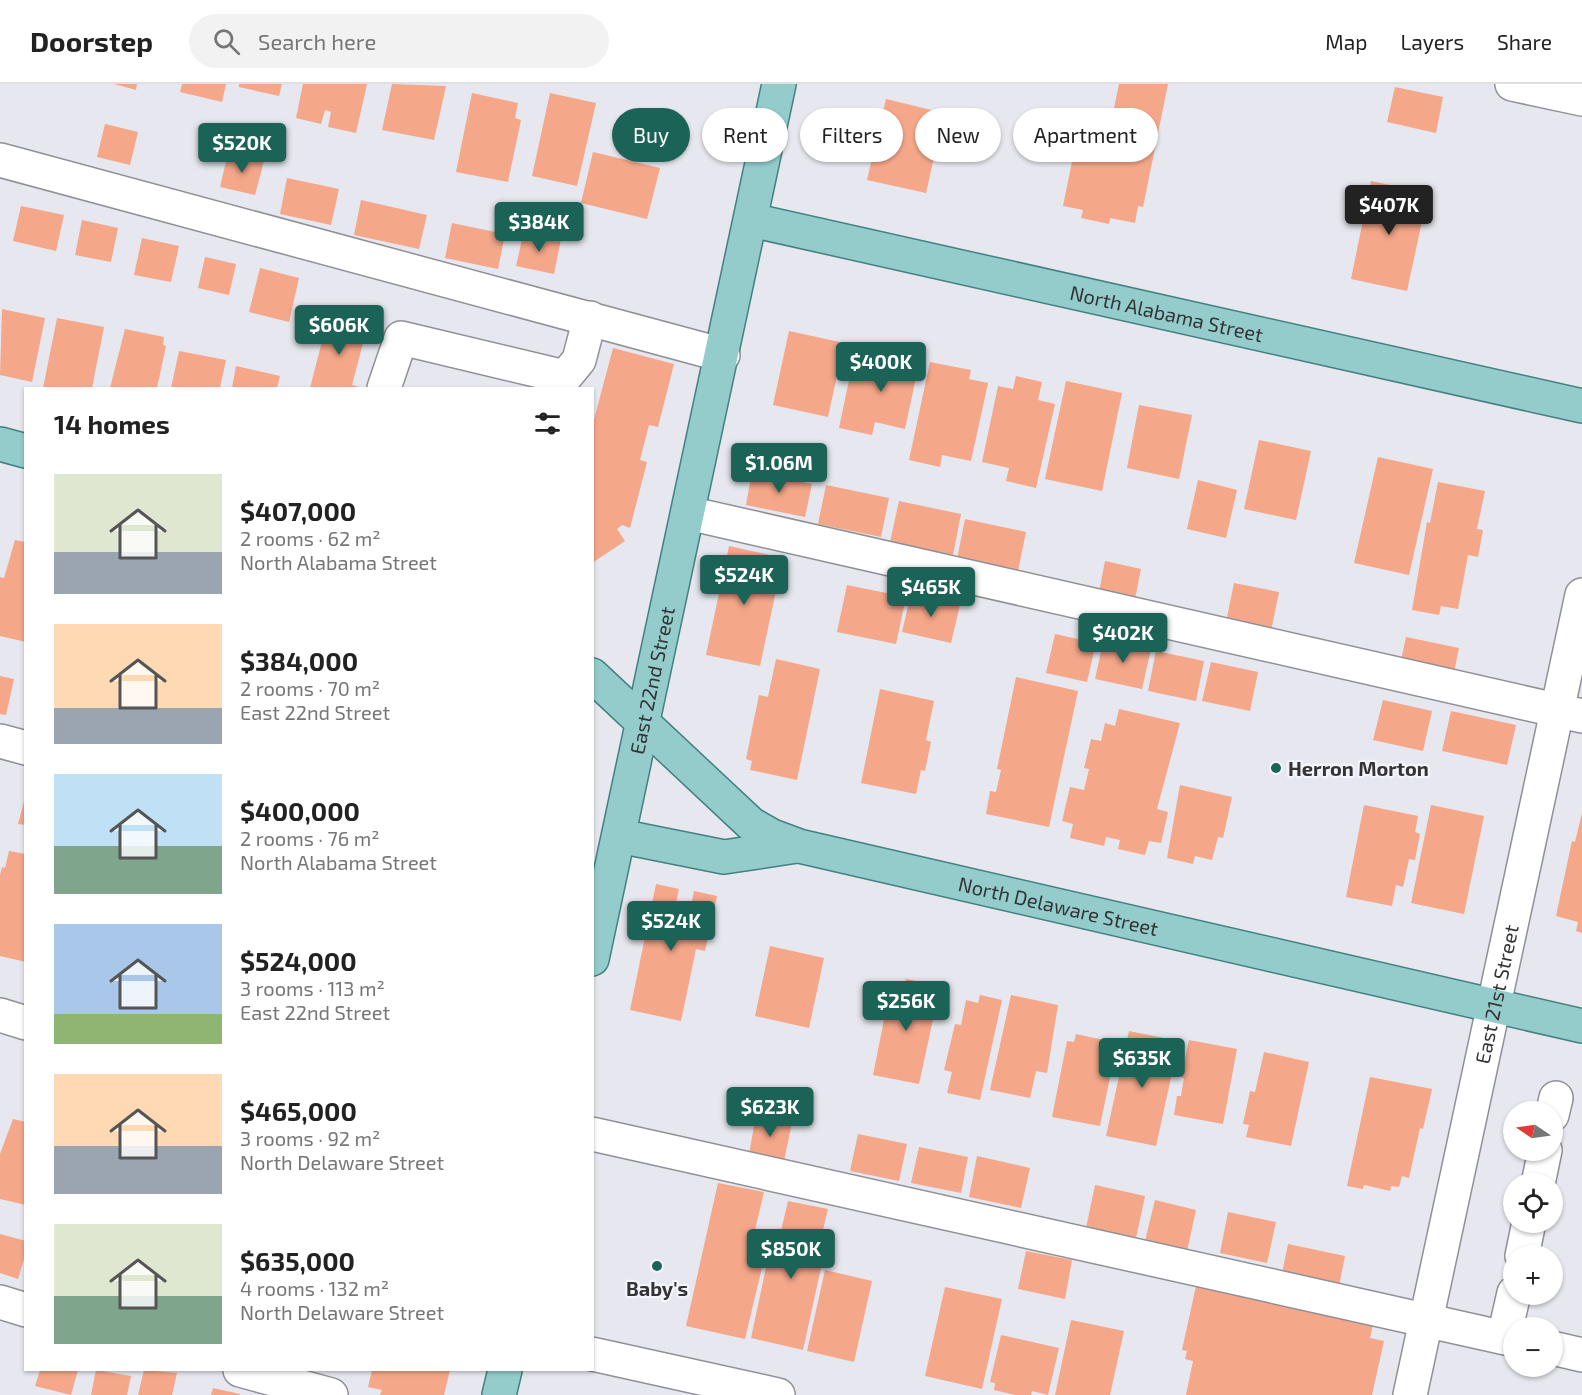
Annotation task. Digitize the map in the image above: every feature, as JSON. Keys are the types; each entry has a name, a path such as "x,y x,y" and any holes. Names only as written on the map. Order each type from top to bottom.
{"main road":[{"name":"East 22nd Street","path":"594,941 599,896 619,836 779,84"},
{"name":"North Alabama Street","path":"751,220 1582,406"},
{"path":"0,444 24,450"},
{"name":"North Delaware Street","path":"594,677 751,824 772,836 799,846 1582,1026"},
{"path":"619,836 724,857 799,846"},
{"path":"499,1395 505,1371"}],"street":[{"path":"1512,84 1582,99"},
{"path":"0,160 723,355"},
{"path":"384,387 401,338 565,377 579,360 590,318"},
{"path":"688,513 1570,713"},
{"name":"East 21st Street","path":"1410,1395 1494,1006 1570,713 1582,595"},
{"path":"0,741 24,747"},
{"path":"0,1015 24,1022"},
{"path":"594,1134 1503,1338"},
{"path":"0,1302 24,1309"},
{"path":"1563,1351 1582,1355"},
{"path":"594,1354 778,1395"},
{"path":"244,1371 331,1395"}],"building":[{"path":"114,84 137,84 136,90"},
{"path":"182,84 226,84 222,102 180,92"},
{"path":"239,84 282,84 279,96 239,87"},
{"path":"303,84 367,84 356,133 328,127 331,112 325,110 321,124 296,118"},
{"path":"392,84 446,86 434,140 382,130"},
{"path":"1119,84 1168,84 1158,133 1158,108 1114,108"},
{"path":"1395,87 1443,97 1436,133 1387,122"},
{"path":"472,93 518,103 515,118 521,120 508,182 456,172"},
{"path":"550,93 596,103 577,186 532,176"},
{"path":"886,99 923,108 915,108 915,162 933,162 926,193 867,180 871,162 903,162 903,108 884,108"},
{"path":"105,124 138,132 130,165 97,157"},
{"path":"593,152 612,157 612,162 635,162 660,168 647,219 581,203"},
{"path":"228,153 264,161 255,195 220,187"},
{"path":"1072,162 1152,162 1143,207 1138,206 1135,223 1110,218 1109,224 1081,218 1083,210 1063,206"},
{"path":"287,178 339,189 331,225 280,214"},
{"path":"1371,181 1428,193 1407,291 1351,279"},
{"path":"361,200 427,215 419,249 354,235"},
{"path":"21,206 64,215 56,251 13,241"},
{"path":"82,220 118,228 111,262 75,255"},
{"path":"452,223 505,234 498,269 445,258"},
{"path":"524,231 561,239 554,274 516,266"},
{"path":"142,238 179,246 171,282 134,275"},
{"path":"205,257 236,264 229,295 198,288"},
{"path":"260,268 299,278 289,322 249,312"},
{"path":"2,309 45,318 32,382 0,375"},
{"path":"57,318 104,327 92,387 43,387"},
{"path":"328,318 367,328 352,385 360,387 310,387"},
{"path":"125,329 164,337 163,345 166,346 157,387 110,387"},
{"path":"789,331 844,343 828,417 773,405"},
{"path":"888,347 921,354 905,429 875,422 872,435 839,428 852,366 882,373"},
{"path":"613,348 674,364 658,427 649,425 640,460 647,462 630,528 622,525 617,529 625,541 594,562 594,419"},
{"path":"179,351 226,360 220,387 171,387"},
{"path":"930,362 971,370 969,379 988,383 971,461 942,455 940,467 909,460"},
{"path":"236,366 280,376 277,387 232,387"},
{"path":"1016,376 1042,382 1038,400 1055,404 1036,488 1006,481 1009,468 982,462 998,386 1013,389"},
{"path":"1066,381 1122,393 1102,491 1045,479"},
{"path":"1139,405 1192,415 1179,479 1127,468"},
{"path":"1259,440 1311,451 1296,520 1244,509"},
{"path":"1378,457 1433,469 1409,575 1354,563"},
{"path":"752,471 812,484 805,517 746,505"},
{"path":"1198,480 1237,490 1226,538 1187,529"},
{"path":"1438,482 1485,491 1477,529 1483,530 1478,557 1468,555 1458,609 1441,606 1439,615 1412,610 1427,522 1430,523"},
{"path":"826,485 889,498 881,537 818,524"},
{"path":"899,501 961,514 953,555 890,542"},
{"path":"965,519 1026,532 1018,571 957,559"},
{"path":"15,540 24,542 24,642 0,636 0,577 4,578"},
{"path":"729,546 783,558 760,666 706,655"},
{"path":"1105,561 1141,569 1134,604 1098,597"},
{"path":"1234,583 1279,592 1270,636 1225,627"},
{"path":"847,585 906,597 896,644 837,632"},
{"path":"911,594 960,605 951,643 902,632"},
{"path":"1055,634 1096,643 1087,682 1046,673"},
{"path":"1406,637 1459,648 1452,682 1399,670"},
{"path":"1104,638 1151,649 1142,689 1095,679"},
{"path":"1156,651 1204,661 1196,701 1148,691"},
{"path":"776,659 820,669 797,780 750,770 752,761 746,759 759,695 768,697"},
{"path":"1211,662 1258,672 1250,711 1202,701"},
{"path":"0,676 14,679 6,715 0,714"},
{"path":"1016,677 1078,691 1049,827 986,814 990,791 996,792 1001,770 997,769"},
{"path":"880,689 934,701 926,740 931,742 925,771 921,770 916,794 861,783"},
{"path":"1383,700 1432,711 1423,751 1373,740"},
{"path":"1119,709 1180,723 1157,809 1168,812 1161,843 1149,841 1145,855 1118,849 1120,840 1106,837 1104,846 1070,838 1073,824 1062,821 1070,787 1084,790 1089,769 1084,768 1091,739 1101,741 1105,723 1115,726"},
{"path":"1451,711 1516,725 1507,765 1442,751"},
{"path":"1180,785 1232,797 1223,838 1218,837 1212,860 1195,856 1193,864 1167,858"},
{"path":"24,802 24,825 18,824"},
{"path":"1364,805 1418,816 1415,832 1420,834 1415,860 1409,859 1403,887 1396,885 1392,906 1346,897"},
{"path":"1431,805 1484,816 1464,914 1411,903"},
{"path":"1582,813 1582,933 1576,931 1578,922 1556,916 1572,841 1575,842"},
{"path":"9,851 24,854 24,962 0,956 0,875 2,867 5,868"},
{"path":"656,884 679,889 676,903 691,906 694,891 717,896 705,951 696,949 681,1021 630,1010"},
{"path":"770,946 824,958 809,1028 755,1016"},
{"path":"906,979 932,984 928,999 937,1001 919,1084 873,1075 891,985 904,988"},
{"path":"980,995 1002,1000 980,1100 947,1093 952,1072 944,1070 955,1024 961,1025 966,1000 978,1003"},
{"path":"1011,995 1058,1005 1047,1073 1036,1071 1030,1098 990,1090"},
{"path":"1129,1031 1179,1041 1156,1146 1106,1136"},
{"path":"1076,1034 1117,1043 1100,1126 1052,1117 1067,1041 1074,1042"},
{"path":"1189,1040 1237,1049 1223,1124 1174,1115 1177,1096 1181,1096 1184,1078 1181,1078"},
{"path":"1264,1052 1309,1062 1291,1146 1246,1137 1249,1125 1243,1124 1250,1091 1255,1092"},
{"path":"1370,1077 1432,1089 1423,1129 1420,1128 1409,1178 1402,1176 1399,1187 1391,1186 1390,1191 1364,1185 1363,1189 1347,1186"},
{"path":"756,1115 792,1123 784,1161 749,1154"},
{"path":"13,1119 24,1122 24,1205 0,1199 0,1154"},
{"path":"858,1134 907,1144 899,1181 850,1171"},
{"path":"919,1147 968,1157 961,1193 911,1183"},
{"path":"977,1156 1030,1168 1021,1208 969,1197"},
{"path":"718,1183 764,1192 755,1230 770,1234 745,1339 686,1326"},
{"path":"1095,1185 1145,1196 1136,1238 1086,1228"},
{"path":"1155,1200 1196,1210 1187,1251 1145,1241"},
{"path":"788,1201 828,1209 819,1246 807,1243 805,1255 823,1259 803,1350 751,1338 771,1244 788,1248 791,1238 780,1235"},
{"path":"1228,1212 1276,1222 1267,1263 1220,1253"},
{"path":"0,1234 24,1240 24,1259 18,1279 0,1273"},
{"path":"1288,1244 1345,1256 1338,1291 1281,1278"},
{"path":"1026,1251 1072,1260 1065,1299 1018,1289"},
{"path":"825,1270 872,1281 854,1362 807,1351"},
{"path":"1196,1286 1373,1325 1370,1338 1384,1341 1372,1395 1186,1395 1193,1361 1185,1359 1187,1351 1182,1350"},
{"path":"945,1287 1002,1299 982,1389 925,1376"},
{"path":"1071,1320 1124,1331 1110,1395 1055,1395"},
{"path":"1001,1335 1059,1348 1048,1395 1032,1391 1031,1395 1015,1395 994,1390 995,1383 990,1382"},
{"path":"40,1371 78,1371 71,1395 35,1386"},
{"path":"96,1371 131,1376 127,1395 91,1395"},
{"path":"144,1371 177,1373 172,1395 138,1395"},
{"path":"372,1371 450,1371 444,1395 380,1395 382,1390 368,1387"},
{"path":"213,1388 240,1394 240,1395 211,1395"}],"place":[{"name":"Herron Morton","path":"1276,768"},
{"name":"Baby's","path":"657,1266"}]}
